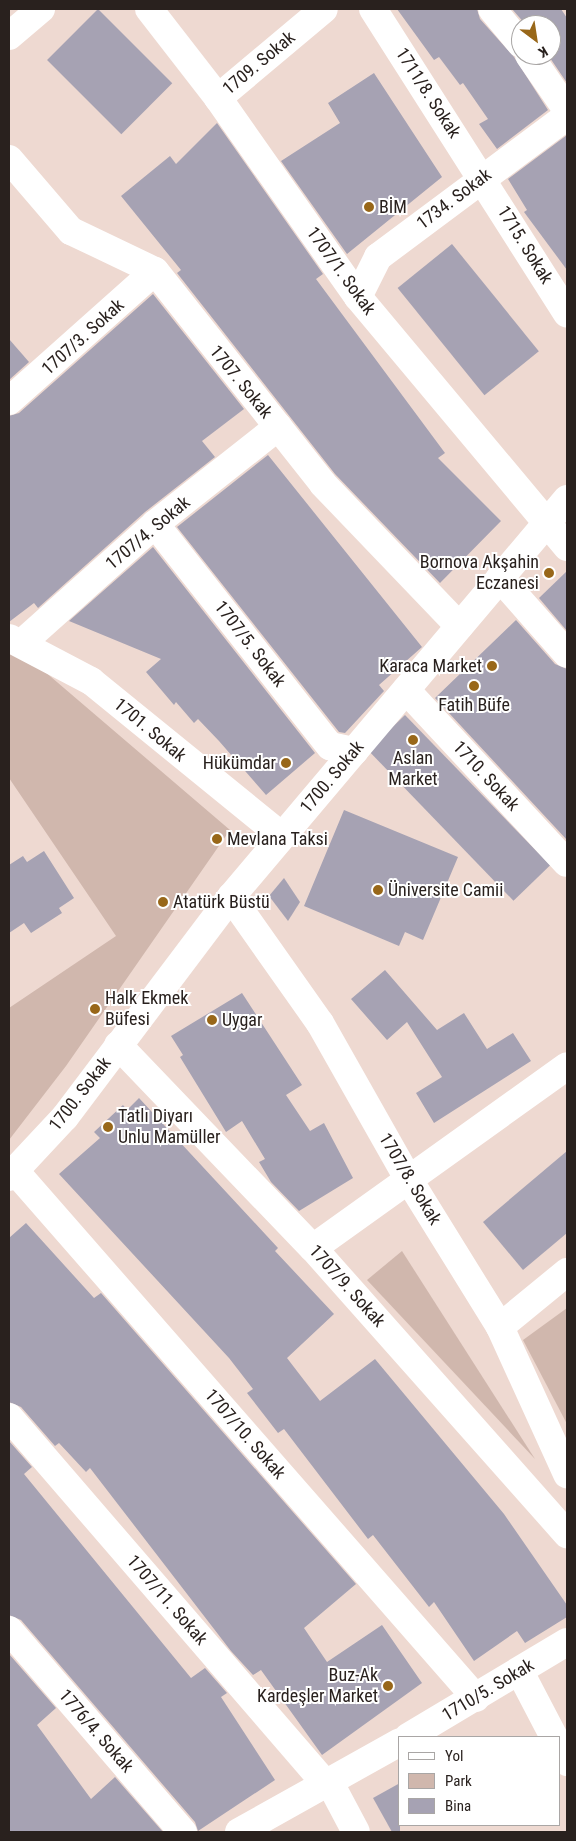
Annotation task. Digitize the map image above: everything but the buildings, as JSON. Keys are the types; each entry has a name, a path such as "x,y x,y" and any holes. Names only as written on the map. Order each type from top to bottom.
{"street":[{"path":"9,36 41,9"},
{"name":"1707/1. Sokak","path":"149,9 218,98 358,296 546,524"},
{"name":"1709. Sokak","path":"218,98 324,9"},
{"name":"1711/8. Sokak","path":"373,9 483,177"},
{"path":"492,9 511,32"},
{"path":"536,65 567,110"},
{"name":"1734. Sokak","path":"358,296 378,257 567,116"},
{"name":"1707. Sokak","path":"9,159 71,231 155,271 323,484 459,626"},
{"name":"1715. Sokak","path":"483,177 567,313"},
{"name":"1707/3. Sokak","path":"9,401 155,271"},
{"name":"1707/4. Sokak","path":"15,641 155,524 278,427"},
{"name":"1700. Sokak","path":"12,1174 65,1117 230,897 567,499"},
{"name":"1707/5. Sokak","path":"155,524 330,746 354,751"},
{"path":"546,524 567,547"},
{"path":"500,578 567,654"},
{"name":"1701. Sokak","path":"15,641 91,681 231,799 282,836"},
{"name":"1710. Sokak","path":"406,690 567,863"},
{"name":"1707/8. Sokak","path":"230,897 320,1023 409,1180 500,1327 567,1474"},
{"name":"1707/9. Sokak","path":"118,1045 313,1248 567,1534"},
{"path":"313,1248 567,1066"},
{"name":"1707/10. Sokak","path":"12,1174 476,1698"},
{"path":"500,1327 567,1272"},
{"name":"1707/11. Sokak","path":"9,1417 328,1784 356,1832"},
{"name":"1776/4. Sokak","path":"9,1630 183,1832"},
{"name":"1710/5. Sokak","path":"410,1736 520,1672 567,1642"},
{"path":"520,1672 553,1736"},
{"path":"238,1832 328,1784 398,1743"},
{"path":"561,1750 567,1762"}],"green space":[{"path":"16,647 230,830 66,1066 9,1140 9,1008 116,936 9,778 9,651"},
{"path":"402,1251 535,1459 367,1280"},
{"path":"567,1308 567,1424 523,1340"}],"place":[{"name":"BİM","path":"369,207"},
{"name":"Bornova Akşahin Eczanesi","path":"549,573"},
{"name":"Karaca Market","path":"492,666"},
{"name":"Fatih Büfe","path":"474,686"},
{"name":"Aslan Market","path":"413,740"},
{"name":"Hükümdar","path":"286,763"},
{"name":"Mevlana Taksi","path":"217,839"},
{"name":"Üniversite Camii","path":"378,890"},
{"name":"Atatürk Büstü","path":"163,902"},
{"name":"Halk Ekmek Büfesi","path":"95,1009"},
{"name":"Uygar","path":"212,1020"},
{"name":"Tatlı Diyarı Unlu Mamüller","path":"108,1127"},
{"name":"Buz-Ak Kardeşler Market","path":"388,1686"}]}
